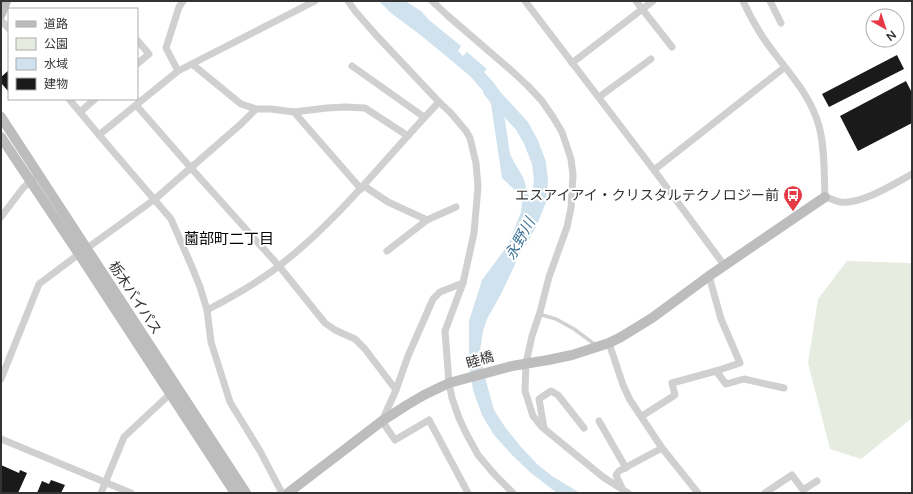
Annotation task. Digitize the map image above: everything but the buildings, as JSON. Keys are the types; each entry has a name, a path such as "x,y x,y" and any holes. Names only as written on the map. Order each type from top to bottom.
{"main road":[{"path":"1,14 6,1"},
{"name":"栃木バイパス","path":"1,117 38,175 170,394 235,493"},
{"name":"栃木バイパス","path":"1,138 30,182 83,251 246,493"},
{"name":"睦橋","path":"288,493 382,421 418,398 452,382 512,366 572,355 599,347 621,338 652,318 708,276 825,197"}],"street":[{"path":"178,71 166,48 178,7 183,1"},
{"path":"98,135 178,71 315,1"},
{"path":"348,1 376,35 450,112 470,138 476,163 478,187 474,233 463,283 444,331 452,382 452,398 459,418 478,455 494,475 513,493"},
{"path":"432,1 513,72 542,101 562,132 571,159 573,174 571,208 567,226 549,277 532,336 526,363 524,391 533,416 544,429 603,477 625,491"},
{"path":"525,1 599,97 724,265"},
{"path":"636,1 672,47"},
{"path":"572,63 653,1"},
{"path":"770,1 781,23"},
{"path":"744,2 763,38 798,84 813,108 820,127 823,152 825,197 840,202 863,199 912,174"},
{"path":"1,20 8,28"},
{"path":"138,41 149,54 138,63"},
{"path":"599,97 650,59"},
{"path":"192,64 241,104 256,109 294,112 327,108 365,108 408,136"},
{"path":"352,66 424,117"},
{"path":"654,170 785,67"},
{"path":"71,100 98,135 171,219 200,287 212,342 230,402 260,451 282,493"},
{"path":"80,112 94,100"},
{"path":"206,310 234,296 279,266 313,236 362,187 439,102"},
{"path":"136,105 279,266 326,324 355,339 365,349 396,390"},
{"path":"1,379 39,284 155,199 241,124 256,109"},
{"path":"294,112 362,187 388,202 427,220"},
{"path":"1,217 23,188 38,175"},
{"path":"387,251 427,220 456,207"},
{"path":"642,416 675,395 672,383 740,363 721,319 708,276"},
{"path":"463,283 440,292 433,300 408,356 396,390 382,421 395,440 429,420 468,493"},
{"path":"609,343 623,385 630,400 662,448 698,493"},
{"path":"716,371 726,384 744,379 784,388"},
{"path":"544,429 539,400 552,391 558,395 584,428"},
{"path":"101,493 124,437 170,394"},
{"path":"598,421 626,468"},
{"path":"1,440 130,493"},
{"path":"625,491 616,475 662,448"},
{"path":"765,493 792,475 803,490 817,481"}],"lane":[{"path":"539,314 556,319 568,325 599,347"}],"green space":[{"path":"847,261 912,263 912,418 861,459 830,449 808,363 818,299"}],"water":[{"path":"379,1 405,1 421,11 429,20 461,46 458,51 463,56 467,52 487,69 484,72 501,93 510,154 523,177 533,211 527,236 513,269 487,319 483,331 480,351 494,410 505,427 537,464 552,476 580,493 557,493 531,473 513,456 494,435 482,415 473,390 469,365 469,321 482,280 508,245 521,212 522,202 518,193 502,178 491,104 484,92 470,76 391,13"}],"waterway":[{"name":"永野川","path":"490,91 522,126 531,142 539,163 541,181 539,201 521,240"}],"place":[{"name":"エスアイアイ・クリスタルテクノロジー前","path":"793,212"}],"district":[{"name":"薗部町二丁目","path":"229,239"}]}
